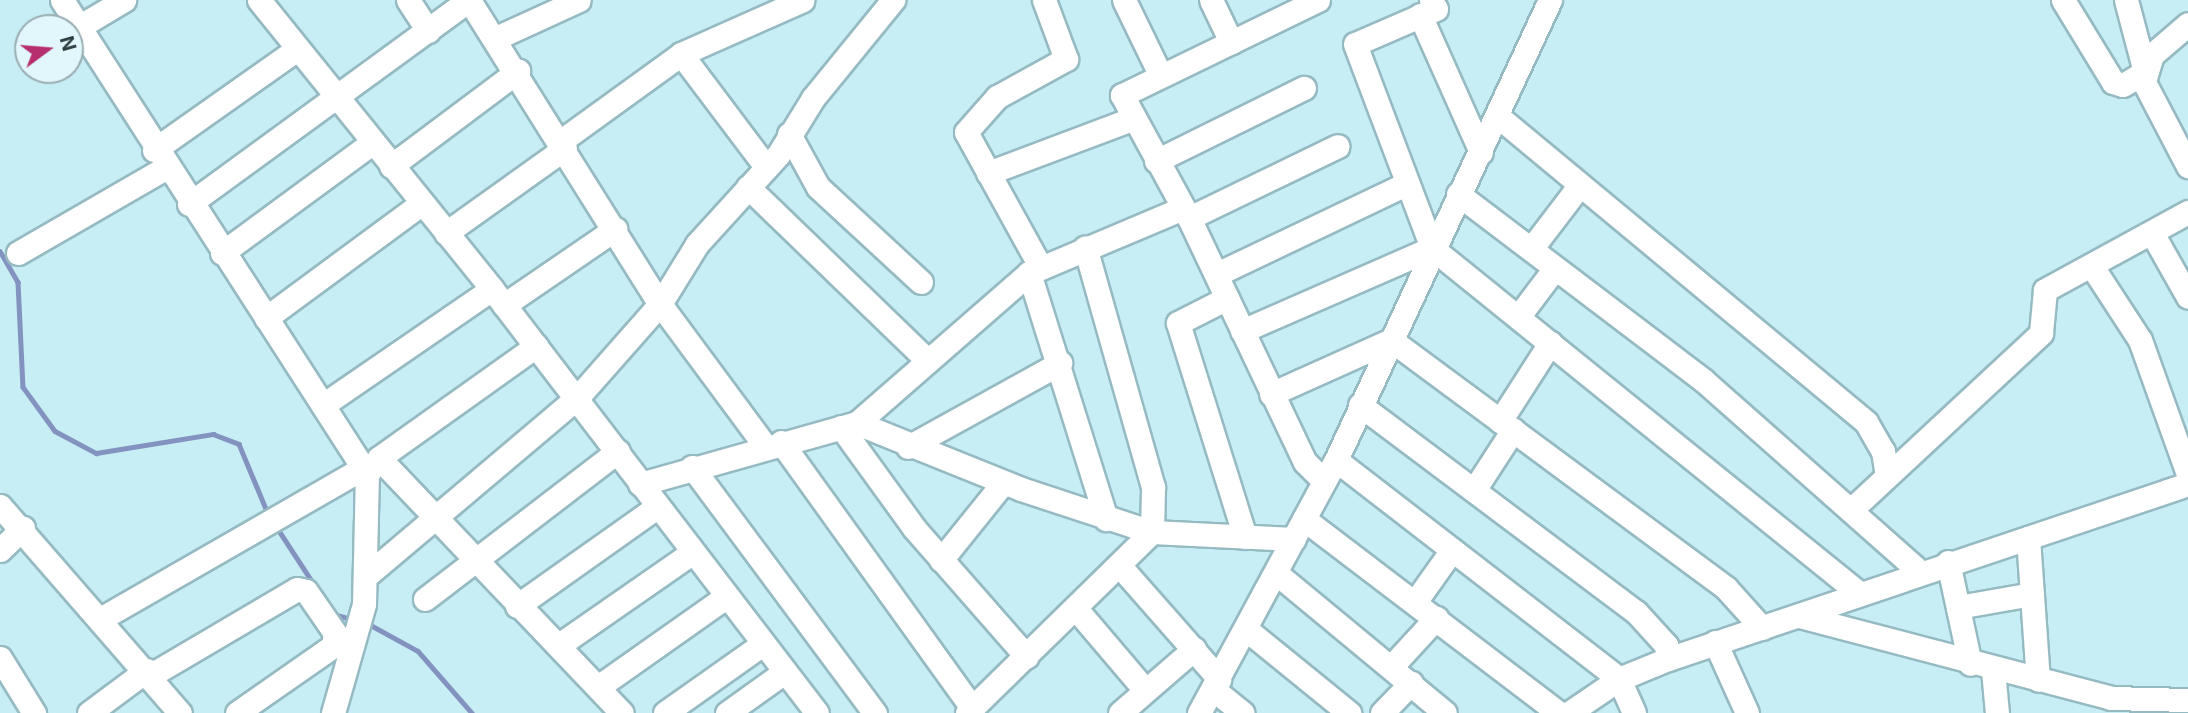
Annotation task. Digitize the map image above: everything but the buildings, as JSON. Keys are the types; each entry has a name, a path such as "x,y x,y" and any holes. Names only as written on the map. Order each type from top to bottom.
{"street":[{"path":"84,24 124,0"},
{"path":"259,0 498,297 618,451 690,554 817,713"},
{"path":"408,0 428,31"},
{"path":"189,204 337,100 469,0 518,71 660,304 773,444 969,711 1077,610 1152,533 1153,487 1085,247"},
{"path":"496,38 579,0"},
{"path":"446,233 681,54 803,0"},
{"path":"366,576 432,516 577,398 660,304 697,244 766,167 893,0"},
{"path":"1044,0 1066,59 997,97 967,129 1035,271 1106,519"},
{"path":"1124,0 1160,74"},
{"path":"1211,0 1231,42"},
{"path":"1318,0 1124,90 1134,118 1217,274 1305,462 1324,481"},
{"path":"1199,713 1247,630 1336,460 1432,248 1500,118 1550,0"},
{"path":"2063,0 2118,86 2145,72 2152,55 2188,24"},
{"path":"2126,0 2145,72 2146,91 2188,166"},
{"path":"1481,152 1432,5 1355,44 1432,248 1860,594"},
{"path":"84,39 189,204 323,405 370,466 432,516 472,561 559,645 618,711"},
{"path":"18,253 160,159 297,49"},
{"path":"681,54 766,167"},
{"path":"391,166 518,71"},
{"path":"1156,161 1304,88"},
{"path":"988,173 1134,118"},
{"path":"1500,118 1866,422 1882,451 1886,475"},
{"path":"789,134 818,187 921,282"},
{"path":"222,253 372,143"},
{"path":"640,484 773,444 849,425 1035,271 1085,247 1186,213 1338,146"},
{"path":"1217,274 1406,184"},
{"path":"1531,249 1579,186"},
{"path":"748,187 928,361"},
{"path":"1458,194 1703,380 1853,508 1918,570"},
{"path":"266,318 422,203"},
{"path":"1853,508 2041,333 2045,290 2093,268 2188,212"},
{"path":"323,405 498,297 615,229"},
{"path":"2152,233 2188,297"},
{"path":"1242,331 1432,248"},
{"path":"1518,317 1555,268"},
{"path":"2093,268 2140,341 2188,474"},
{"path":"1227,298 1178,323 1245,537"},
{"path":"1271,394 1391,340"},
{"path":"1391,340 1726,588 1762,628"},
{"path":"1474,490 1550,343"},
{"path":"102,618 370,466 536,346"},
{"path":"908,447 1060,363"},
{"path":"1360,405 1636,612 1666,645 1668,659"},
{"path":"849,425 1106,519 1152,533 1245,537 1299,529 1415,602 1559,713"},
{"path":"849,425 942,560 1027,657"},
{"path":"425,600 472,561 618,451"},
{"path":"1336,460 1619,679 1634,713"},
{"path":"332,713 358,632 364,604 370,466"},
{"path":"692,467 875,713"},
{"path":"942,560 1003,482"},
{"path":"1569,713 1619,679 1668,659 1799,616 1918,570 2028,538 2188,484"},
{"path":"0,506 23,528 149,672 180,713"},
{"path":"517,606 657,507"},
{"path":"0,550 23,528"},
{"path":"2028,538 2038,680"},
{"path":"1415,602 1452,550"},
{"path":"559,645 690,554"},
{"path":"1948,562 1970,664"},
{"path":"1119,565 1194,649 1216,684 1243,713"},
{"path":"1276,573 1445,713"},
{"path":"89,713 149,672 296,589 306,591 335,633 333,646 237,713"},
{"path":"1958,607 2032,594"},
{"path":"598,687 724,598"},
{"path":"1077,610 1145,690"},
{"path":"1799,616 1970,664 2111,698 2188,700"},
{"path":"1391,667 1436,618"},
{"path":"1247,630 1349,713"},
{"path":"1715,642 1747,713"},
{"path":"665,713 761,645"},
{"path":"1120,713 1194,649"},
{"path":"0,658 26,711"},
{"path":"1993,670 1997,713"},
{"path":"727,713 783,673"},
{"path":"1382,713 1411,683"}],"waterway":[{"path":"0,251 18,282 23,387 55,431 96,453 213,434 239,444 269,516"},
{"path":"276,526 317,589"},
{"path":"333,614 352,619"},
{"path":"367,623 418,651 472,713"}]}
